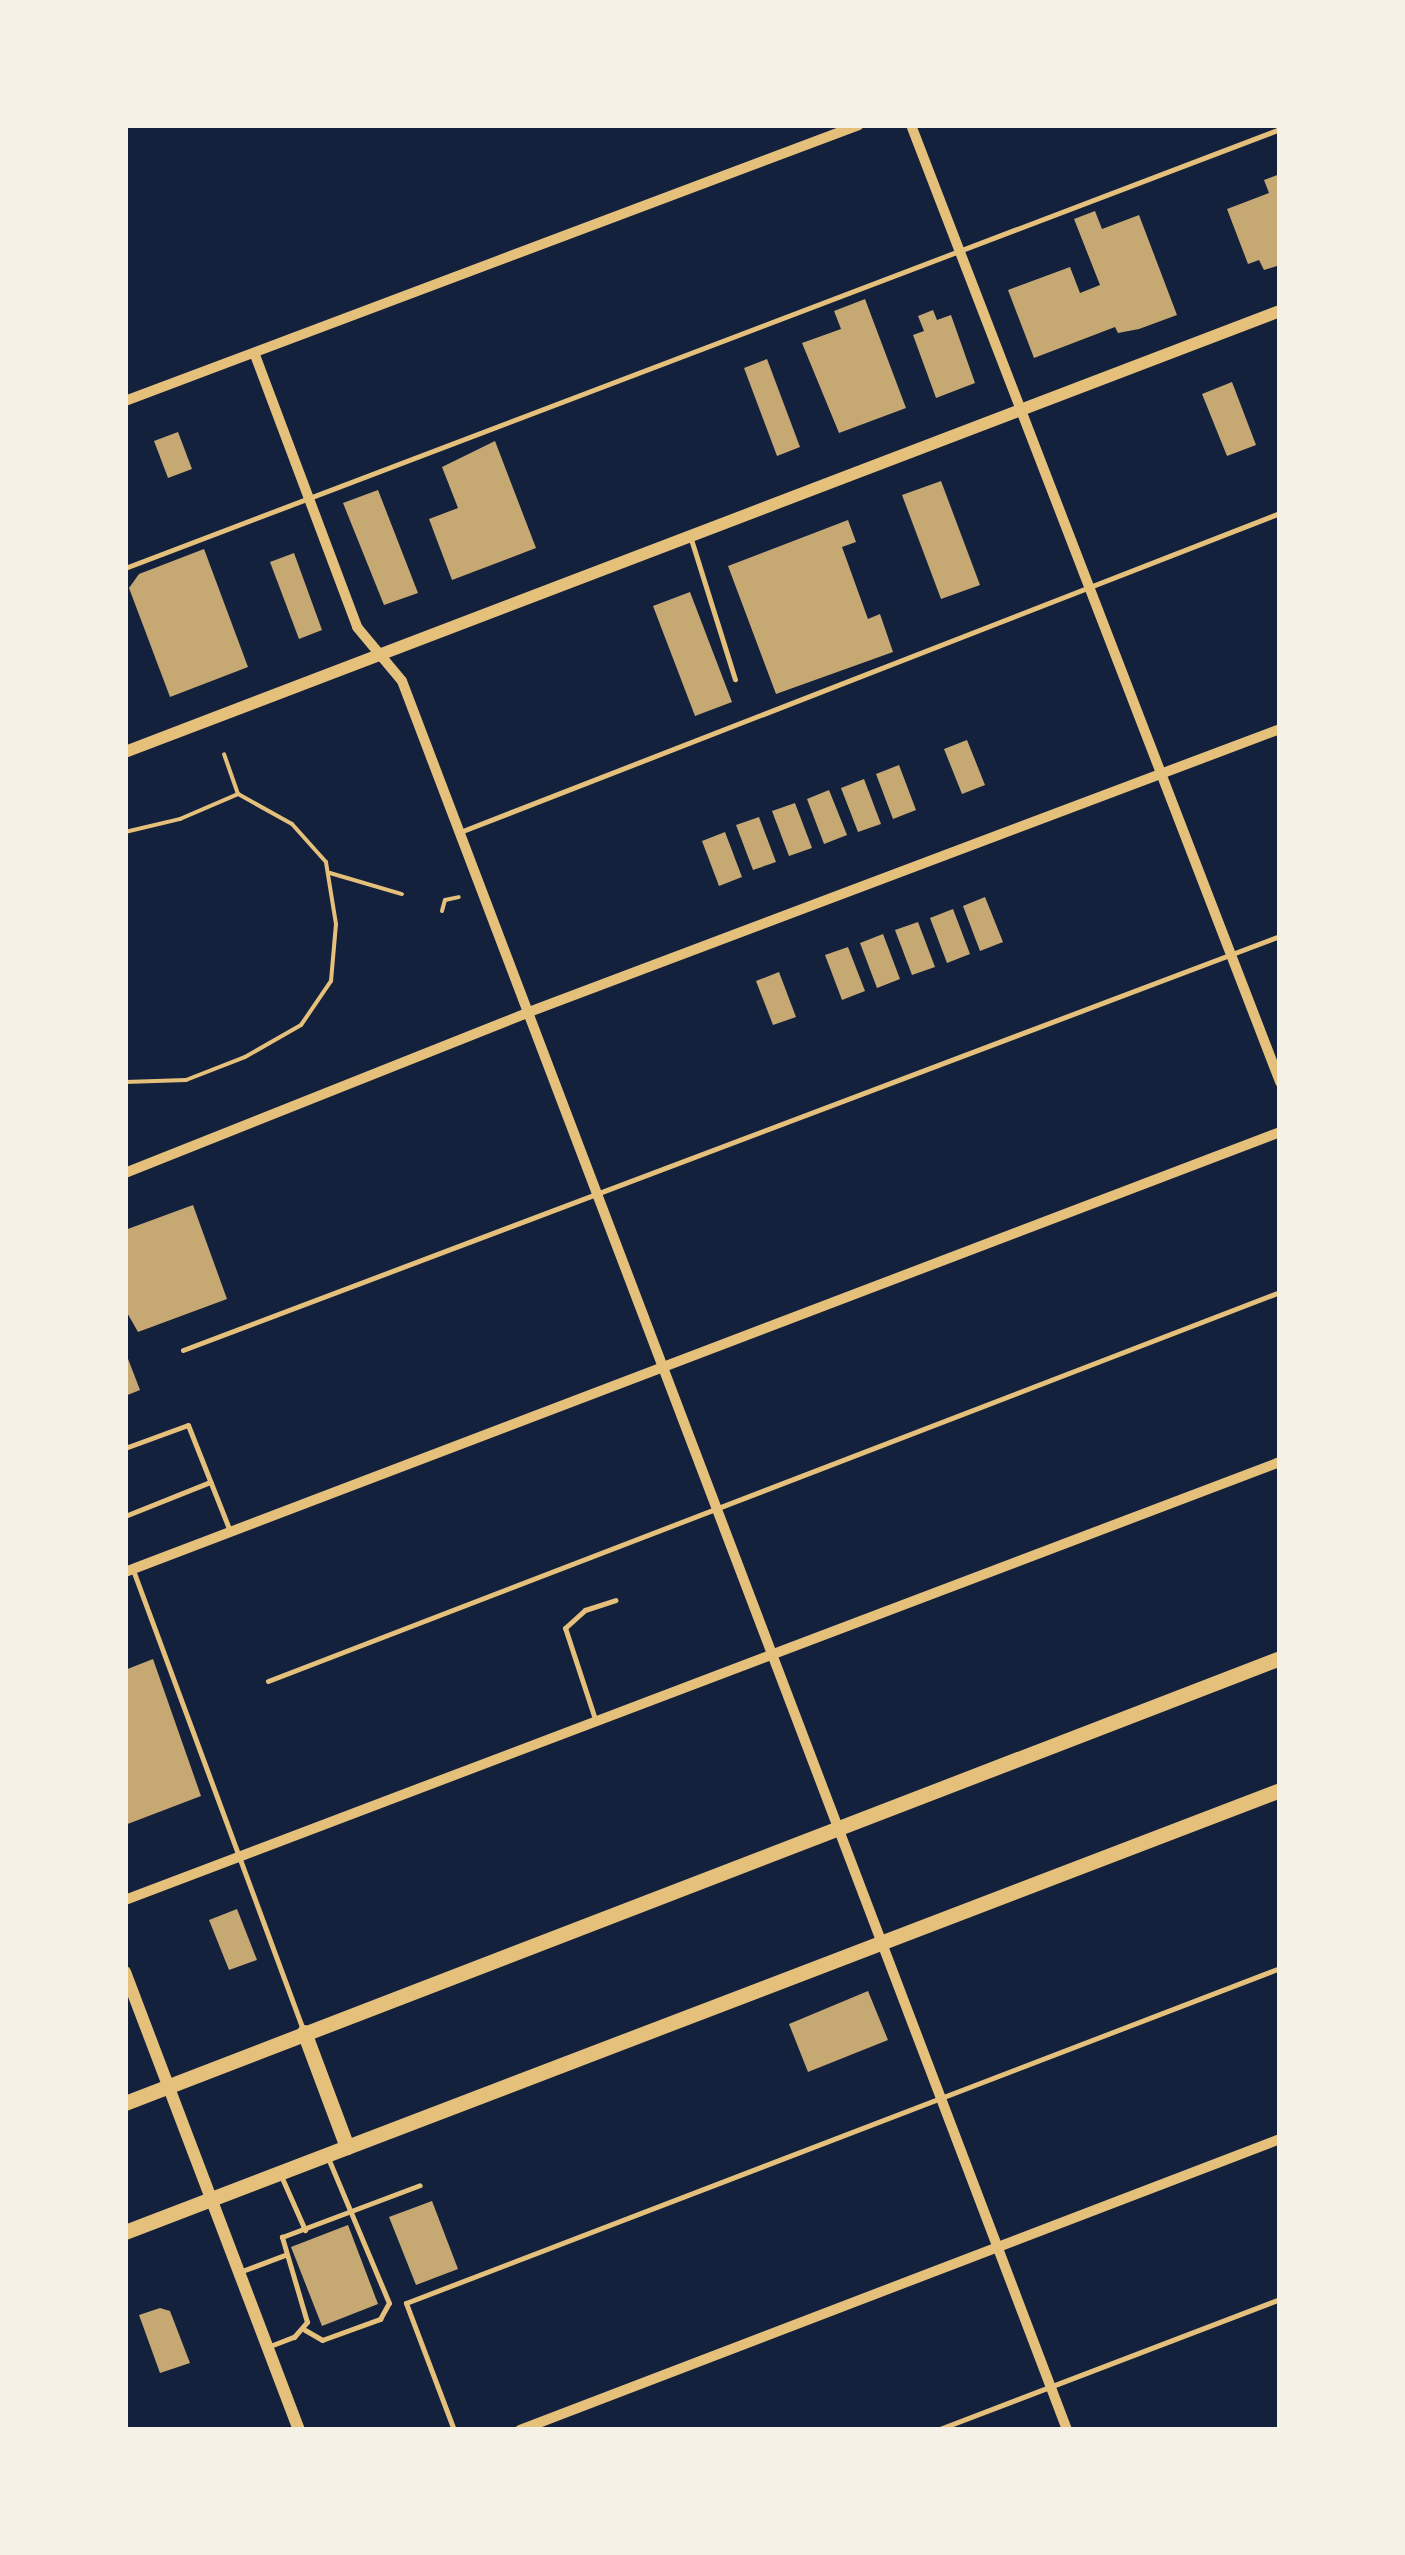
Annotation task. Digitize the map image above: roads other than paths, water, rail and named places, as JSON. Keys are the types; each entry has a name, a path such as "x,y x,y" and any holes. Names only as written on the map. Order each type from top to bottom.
{"main road":[{"path":"125,2102 1280,1658"},
{"path":"125,2232 1280,1790"},
{"path":"304,2032 347,2148"}],"street":[{"path":"125,401 858,125"},
{"path":"912,125 1280,1082"},
{"path":"125,752 1280,310"},
{"path":"255,354 357,628 402,681 1068,2430"},
{"path":"125,1173 529,1012 1280,729"},
{"path":"129,1570 1280,1132"},
{"path":"125,1900 1280,1462"},
{"path":"125,1972 299,2430"},
{"path":"520,2430 1280,2140"}],"lane":[{"path":"125,568 1280,129"},
{"path":"460,832 1280,513"},
{"path":"690,536 735,679"},
{"path":"182,1350 1280,936"},
{"path":"268,1681 1280,1292"},
{"path":"125,1448 188,1424 230,1532"},
{"path":"125,1516 211,1482"},
{"path":"129,1570 304,2032"},
{"path":"596,1722 565,1628 585,1610 615,1600"},
{"path":"454,2430 406,2303 1280,1968"},
{"path":"305,2330 322,2340 380,2320 389,2303 370,2249 347,2212 327,2155"},
{"path":"280,2173 305,2230"},
{"path":"305,2330 304,2307 282,2238 420,2186"},
{"path":"359,2254 370,2249"},
{"path":"239,2272 285,2254"},
{"path":"295,2280 303,2278"},
{"path":"370,2284 382,2278"},
{"path":"937,2430 1280,2299"},
{"path":"304,2307 314,2304"},
{"path":"268,2347 305,2330"}]}
